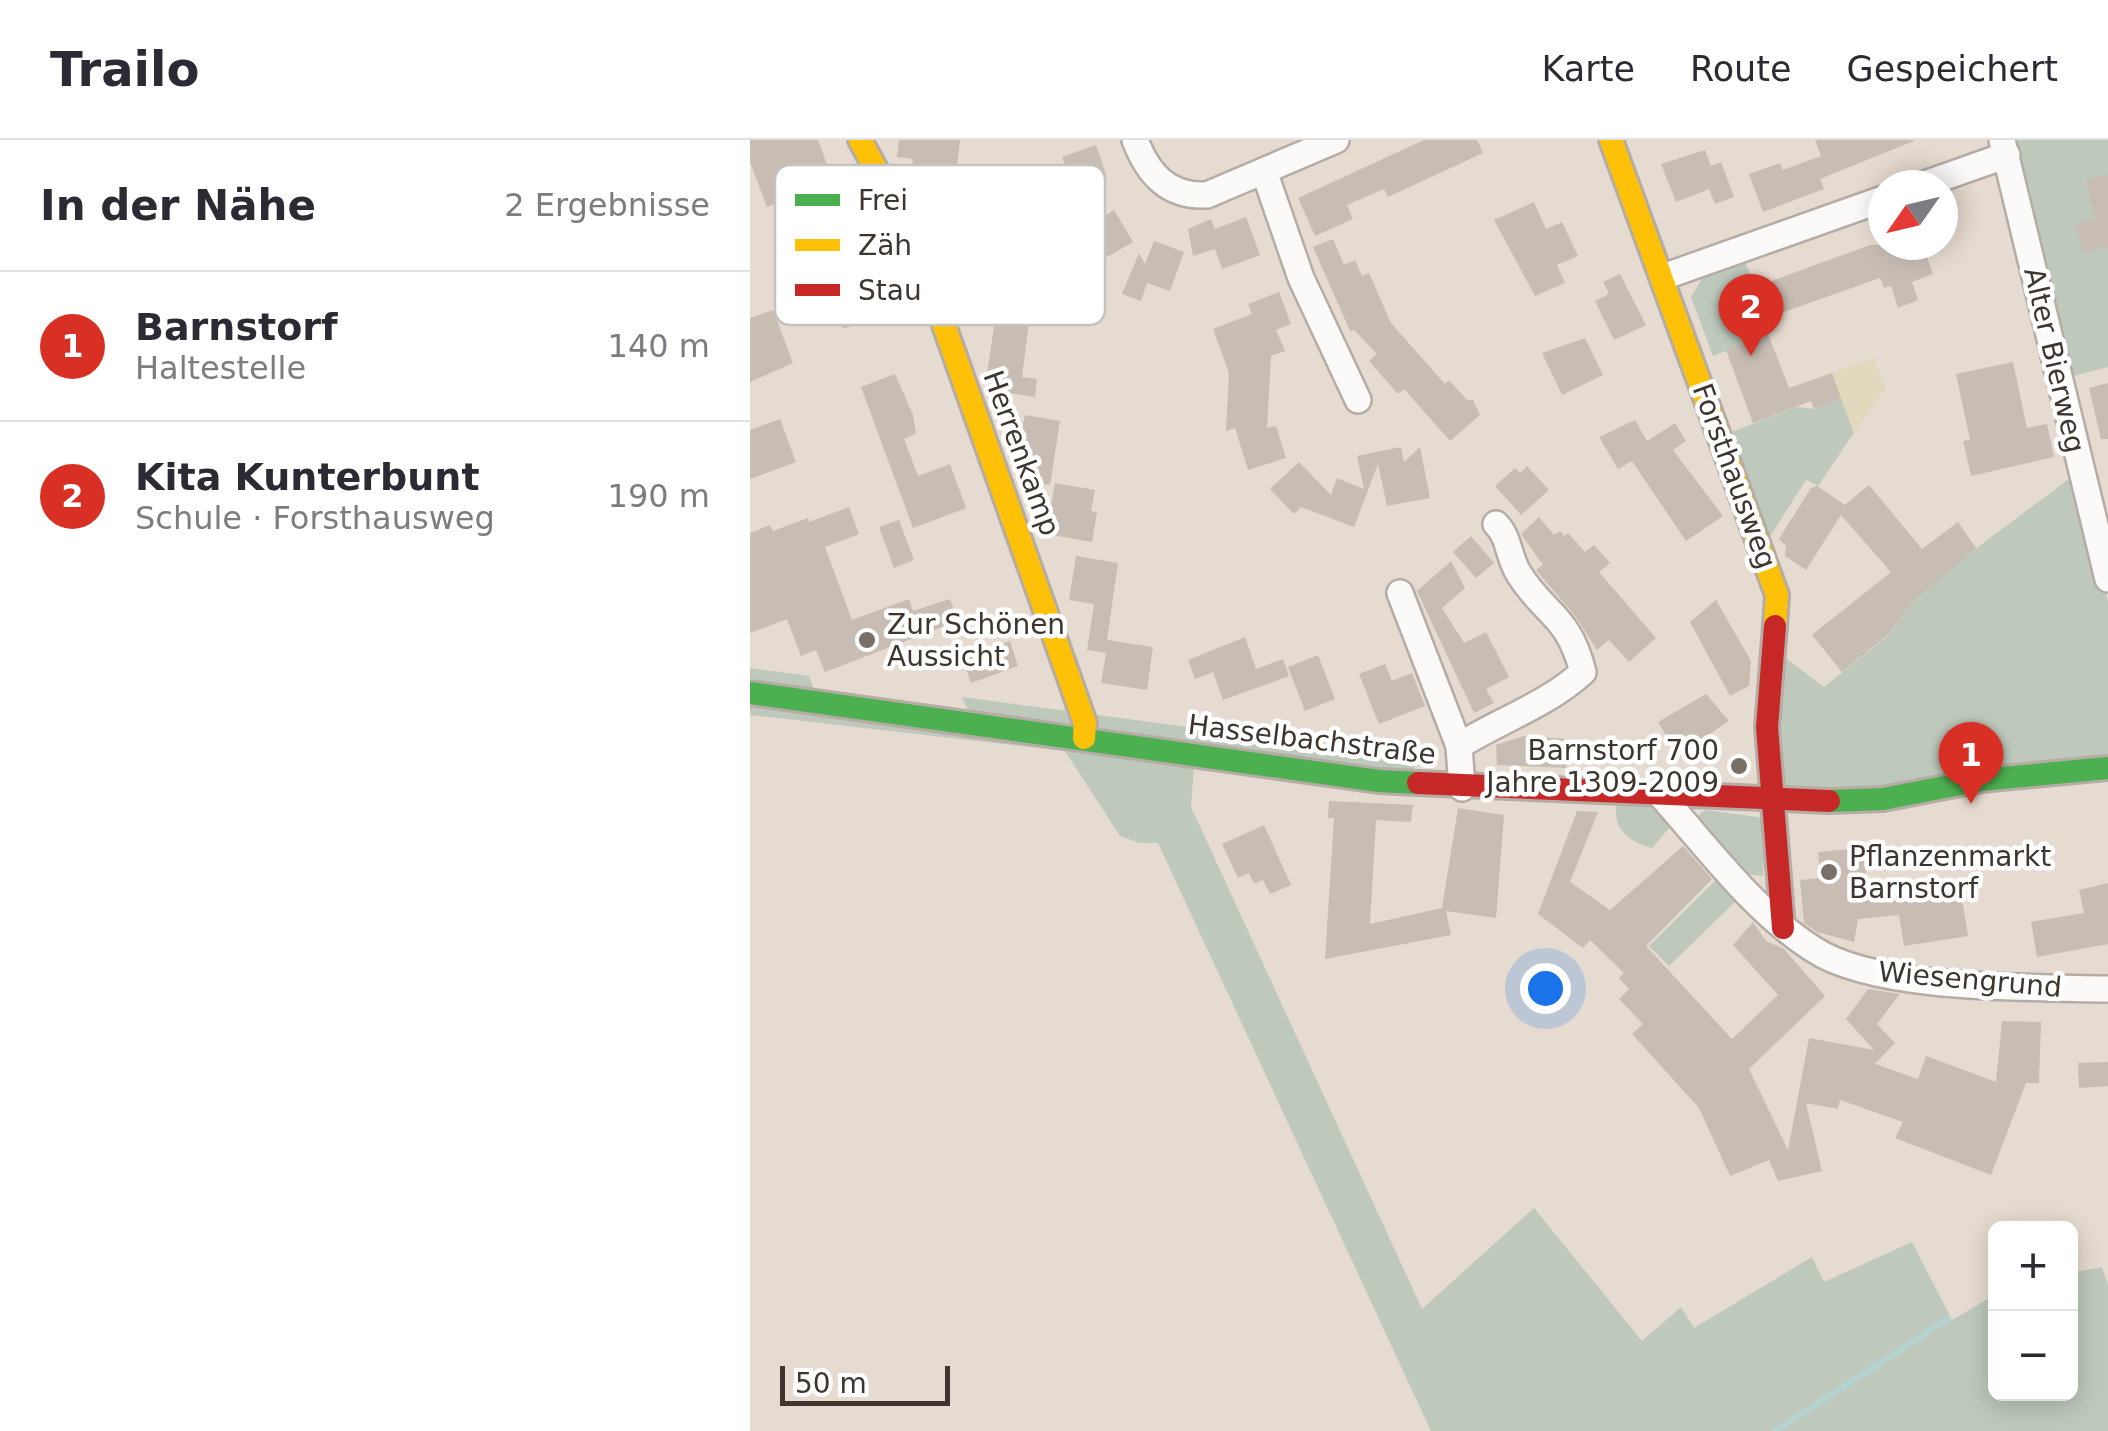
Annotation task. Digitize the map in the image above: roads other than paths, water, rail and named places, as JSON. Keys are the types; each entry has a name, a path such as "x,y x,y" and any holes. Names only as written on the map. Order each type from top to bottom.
{"street":[{"name":"Herrenkamp","path":"860,140 874,165"},
{"path":"1135,140 1152,174 1187,196 1207,194 1336,140"},
{"name":"Forsthausweg","path":"1611,140 1777,595 1767,727 1773,800"},
{"path":"1956,170 2005,148"},
{"name":"Alter Bierweg","path":"2005,148 2108,580"},
{"path":"1264,171 1301,278 1358,400"},
{"path":"1662,276 1868,204"},
{"name":"Herrenkamp","path":"944,325 1086,722 1084,738"},
{"path":"1459,746 1506,717 1557,696 1582,672 1574,636 1518,572 1505,533 1496,524"},
{"path":"1400,593 1459,746 1462,788"},
{"name":"Hasselbachstraße","path":"750,692 1379,781 1462,788 1656,791 1773,800 1883,799 1981,780 2108,768"},
{"name":"Wiesengrund","path":"1656,791 1783,928 1841,963 1896,976 2108,989"},
{"path":"1773,800 1783,928"}],"waterway":[{"path":"1775,1431 1948,1319"}],"place":[{"name":"Kita Kunterbunt","path":"1751,356"},
{"name":"Zur Schönen Aussicht","path":"867,640"},
{"name":"Barnstorf 700 Jahre 1309-2009","path":"1739,766"},
{"name":"Barnstorf","path":"1971,804"},
{"name":"Pflanzenmarkt Barnstorf","path":"1829,872"}]}
